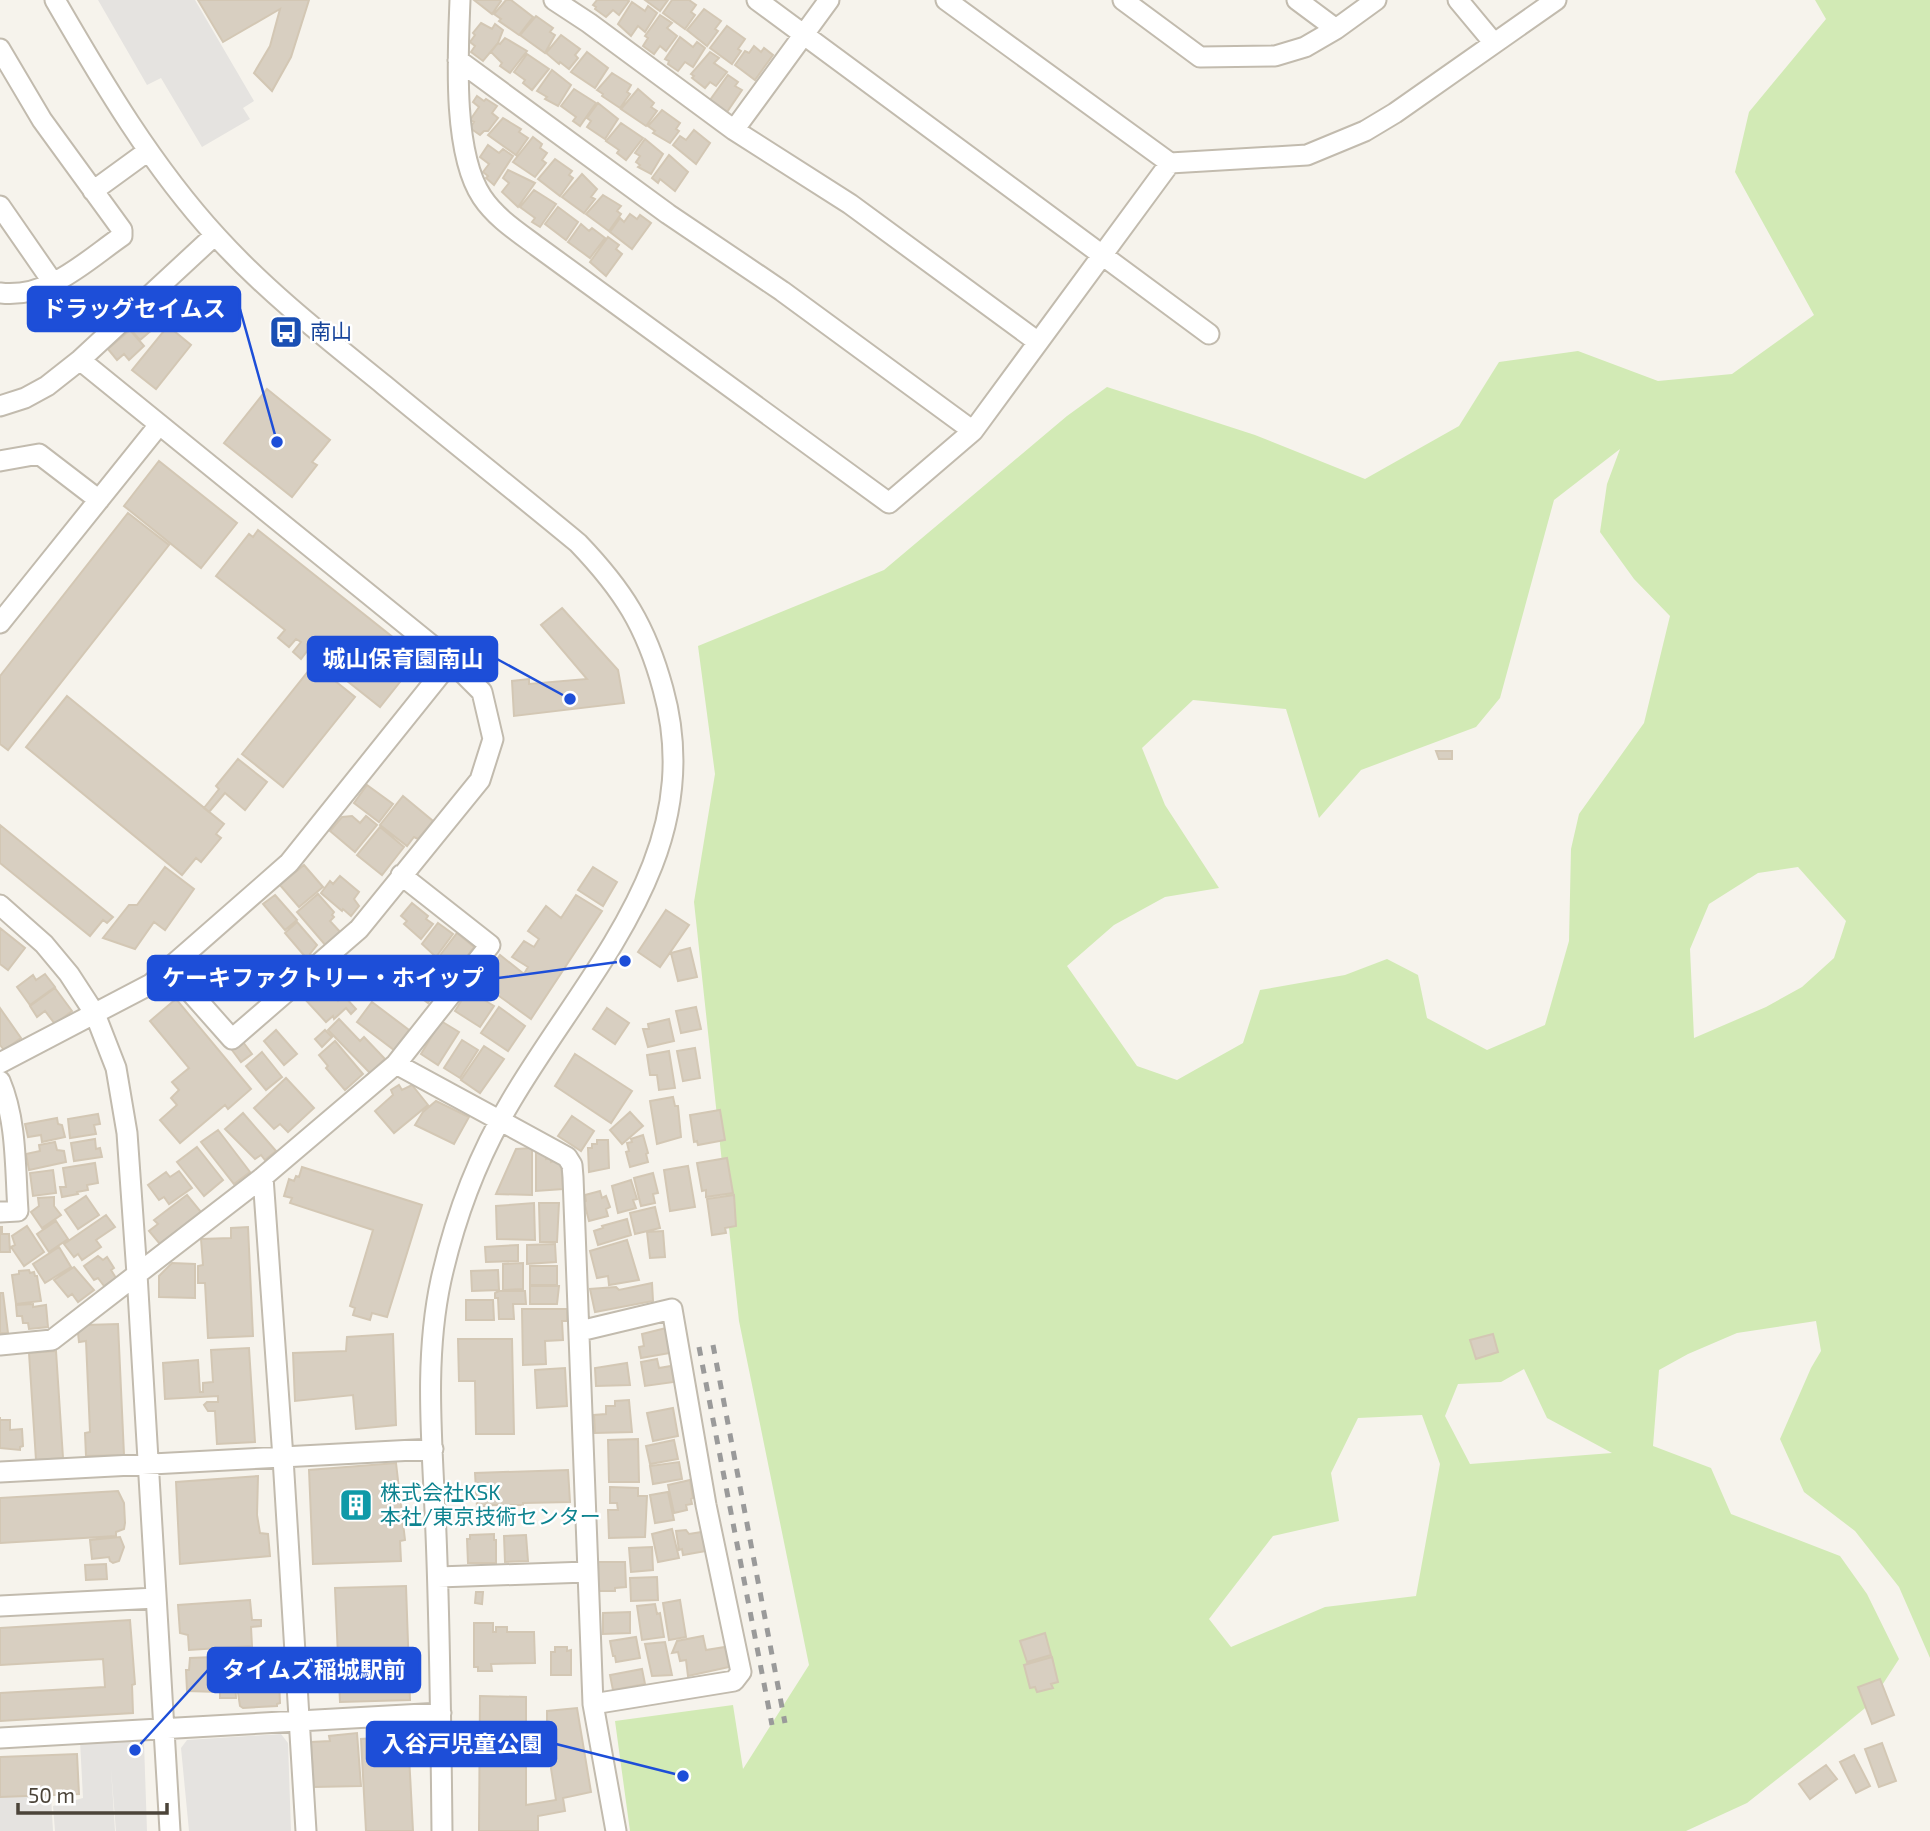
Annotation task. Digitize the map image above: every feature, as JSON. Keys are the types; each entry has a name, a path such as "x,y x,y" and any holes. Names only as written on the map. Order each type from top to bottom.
{"street":[{"path":"55,0 96,72 148,151 215,234 297,314 578,543 606,572 630,606 653,652 669,711 675,747 674,784 662,842 646,884 625,923 500,1121 467,1191 441,1282 433,1335 431,1388 438,1577 442,1831"},
{"path":"460,0 458,60 462,143 468,169 481,196 501,218 889,503 973,431 1170,163"},
{"path":"554,0 734,130 850,204 1038,342"},
{"path":"757,0 1209,334"},
{"path":"734,130 829,0"},
{"path":"946,0 1170,163 1307,155 1365,131 1395,113 1556,0"},
{"path":"1123,0 1200,57 1275,56 1306,47 1376,0"},
{"path":"1297,0 1336,29"},
{"path":"1458,0 1493,42"},
{"path":"0,49 42,120 122,230 122,236 54,284 11,295 0,293"},
{"path":"458,60 668,214 782,291 973,431"},
{"path":"93,191 148,151"},
{"path":"0,206 54,284"},
{"path":"0,406 47,386 80,360 215,234"},
{"path":"80,360 451,661 482,692 493,739 480,780 359,929 232,1039 169,968"},
{"path":"0,623 159,425"},
{"path":"0,461 39,454 99,500"},
{"path":"0,1063 151,984 289,863 451,661"},
{"path":"0,1345 52,1340 263,1177 396,1064 490,945 401,876"},
{"path":"0,905 44,944 69,974 95,1014 116,1068 127,1133 170,1831"},
{"path":"396,1064 567,1157 572,1165 593,1704 616,1831"},
{"path":"0,1081 8,1099 14,1141 18,1211 0,1212"},
{"path":"263,1177 284,1458 306,1831"},
{"path":"580,1331 672,1309 706,1505 741,1671 734,1681 593,1704"},
{"path":"0,1472 433,1449"},
{"path":"438,1577 587,1572"},
{"path":"0,1606 156,1598"},
{"path":"0,1738 441,1713"}],"green space":[{"path":"1815,0 1930,0 1930,1658 1899,1587 1855,1531 1804,1492 1780,1439 1821,1351 1816,1321 1737,1333 1659,1370 1653,1446 1711,1468 1731,1514 1840,1556 1867,1594 1899,1659 1870,1704 1819,1746 1747,1803 1686,1831 630,1831 615,1721 733,1705 743,1769 809,1665 739,1321 694,902 715,774 698,646 884,570 1067,416 1107,387 1255,435 1365,479 1459,426 1499,362 1578,351 1658,381 1732,374 1814,315 1735,172 1749,112 1826,19","holes":["1620,449 1607,484 1600,532 1634,579 1670,616 1644,723 1579,814 1571,849 1569,941 1545,1025 1487,1050 1427,1018 1418,975 1387,959 1345,975 1260,990 1243,1043 1177,1080 1137,1066 1067,966 1114,925 1165,897 1219,888 1165,805 1142,748 1193,700 1286,709 1319,818 1361,770 1476,727 1500,698 1554,500","1798,867 1846,921 1834,958 1802,987 1766,1007 1694,1038 1690,949 1709,904 1758,873","1524,1369 1547,1418 1612,1453 1470,1464 1445,1416 1458,1384 1501,1382","1422,1415 1440,1464 1416,1596 1325,1607 1231,1647 1209,1619 1273,1536 1339,1521 1331,1473 1358,1418"]}],"shaded area":[{"path":"98,0 195,0 254,101 243,108 250,119 202,147 161,78 147,85"},
{"path":"281,1734 288,1743 291,1831 189,1831 181,1748 187,1740"},
{"path":"137,1738 144,1743 147,1831 116,1831 111,1769 115,1831 55,1831 53,1806 83,1798 80,1741"},
{"path":"51,1796 53,1831 0,1831 0,1797"}],"building":[{"path":"198,0 309,0 291,57 272,91 254,73 270,46 280,9 223,42"},
{"path":"474,0 500,0 501,1 492,14"},
{"path":"506,0 511,0 533,17 519,35 499,21 501,19 494,14"},
{"path":"597,0 629,1 619,15 613,10 606,17 595,9 593,5"},
{"path":"645,0 668,0 660,11"},
{"path":"672,0 689,0 696,5 691,12 695,15 685,29 663,13"},
{"path":"632,2 645,11 648,6 657,13 645,32 638,26 631,36 618,24"},
{"path":"704,9 721,21 715,29 718,31 707,46 687,30"},
{"path":"660,15 672,23 667,28 677,36 666,51 660,46 654,54 643,46 648,38 645,36"},
{"path":"536,16 553,28 550,32 555,35 545,53 520,35"},
{"path":"481,23 492,29 495,24 503,30 498,43 483,61 471,52 475,46 470,42"},
{"path":"727,26 745,39 732,64 710,48"},
{"path":"561,35 580,49 575,55 578,58 569,69 546,53"},
{"path":"680,37 693,47 697,42 705,48 693,67 685,62 678,71 665,59"},
{"path":"505,38 527,51 510,73 500,66 502,63 491,52"},
{"path":"754,46 761,52 764,48 773,55 755,80 735,65 745,51 749,53"},
{"path":"587,52 608,68 595,88 571,72"},
{"path":"710,52 719,58 714,63 727,72 716,86 710,82 705,88 692,78 694,76 691,74"},
{"path":"527,54 549,69 532,90 523,83 525,80 514,72"},
{"path":"552,70 571,85 558,106 537,91"},
{"path":"612,73 631,85 627,92 630,94 620,108 597,90"},
{"path":"728,75 738,82 735,86 742,90 727,112 710,100"},
{"path":"574,89 596,103 580,126 573,121 576,117 561,106"},
{"path":"638,89 654,103 651,107 657,111 646,126 621,109"},
{"path":"477,96 497,106 492,113 498,118 488,131 480,135 470,128 474,122 470,120 479,107 473,102"},
{"path":"598,103 618,119 605,139 587,127 591,121 587,118"},
{"path":"662,110 680,123 676,129 679,131 670,143 653,133 655,131 648,126"},
{"path":"503,118 521,129 519,132 528,138 516,155 488,135"},
{"path":"621,123 643,138 626,160 617,153 619,150 606,141"},
{"path":"694,130 710,143 696,164 673,145 680,136 686,140"},
{"path":"533,137 542,144 540,148 547,153 542,160 546,163 535,177 513,162"},
{"path":"645,139 663,154 651,174 638,167 640,165 636,162 640,156 635,153"},
{"path":"488,145 499,153 503,149 513,156 494,185 483,172 489,164 480,157"},
{"path":"669,155 688,172 675,191 660,179 658,183 652,178"},
{"path":"555,159 572,171 569,175 573,178 560,196 538,179"},
{"path":"508,170 535,183 518,207 502,192 509,183 503,178"},
{"path":"582,174 597,189 591,197 595,199 584,213 562,197"},
{"path":"534,190 556,204 540,227 532,222 535,218 520,207"},
{"path":"603,195 621,206 617,211 621,214 609,231 586,214"},
{"path":"558,207 578,222 566,240 545,224"},
{"path":"630,214 637,219 640,215 651,223 632,249 610,232 620,218 624,222"},
{"path":"581,224 605,238 590,258 568,242"},
{"path":"608,237 619,245 616,249 622,254 606,276 590,262"},
{"path":"142,318 153,329 140,340 130,329"},
{"path":"168,326 191,345 156,389 132,370"},
{"path":"130,330 144,346 129,360 124,354 117,360 108,349"},
{"path":"267,389 330,440 312,462 317,465 292,497 224,443"},
{"path":"159,461 237,523 201,568 124,506"},
{"path":"128,513 169,545 8,750 0,744 0,676"},
{"path":"258,530 419,658 380,707 308,650 301,659 293,652 301,642 296,639 289,647 278,638 285,630 216,576 249,534 253,537"},
{"path":"562,608 618,670 624,703 514,716 512,681 529,679 529,684 587,679 541,625"},
{"path":"314,664 355,697 283,787 242,754"},
{"path":"67,696 224,824 216,834 221,838 201,862 196,858 182,875 26,747"},
{"path":"1436,751 1452,751 1452,759 1439,759"},
{"path":"238,759 267,782 245,810 225,793 209,812 204,808 219,789 216,786"},
{"path":"367,785 393,804 379,822 354,803"},
{"path":"403,796 433,821 418,839 414,837 407,846 380,825"},
{"path":"352,816 360,823 366,816 377,825 355,852 330,831 342,817"},
{"path":"0,825 113,917 107,923 103,920 90,936 0,863"},
{"path":"380,827 404,847 382,875 357,855"},
{"path":"304,865 323,887 299,907 280,885"},
{"path":"165,867 194,889 165,930 154,922 135,949 103,938 129,905 137,905"},
{"path":"593,867 617,882 603,906 578,890"},
{"path":"340,876 359,892 354,899 359,906 351,916 321,893 330,881 333,884"},
{"path":"318,894 334,912 330,921 342,934 327,947 297,912"},
{"path":"275,895 297,920 285,930 263,904"},
{"path":"576,895 602,911 531,1019 481,983 500,955 524,974 528,967 512,957 524,941 534,947 539,939 528,931 546,906 561,918"},
{"path":"412,903 428,916 426,919 433,924 421,939 404,924 407,921 401,916"},
{"path":"666,910 689,925 660,967 638,952"},
{"path":"297,922 317,945 308,960 285,933"},
{"path":"438,923 453,934 436,957 422,944"},
{"path":"0,928 25,948 8,970 0,964"},
{"path":"457,933 474,947 453,975 444,968 446,964 438,958"},
{"path":"690,948 697,977 678,981 671,953"},
{"path":"415,959 441,982 428,1003 407,987 410,982 402,976"},
{"path":"45,974 55,987 30,1005 17,987 33,975 36,980"},
{"path":"320,982 338,1001 344,996 356,1009 351,1014 346,1008 334,1019 333,1016 326,1022 303,997"},
{"path":"55,988 72,1011 55,1024 45,1011 37,1017 30,1006"},
{"path":"468,990 494,1006 480,1027 455,1011"},
{"path":"176,999 251,1089 228,1109 225,1105 180,1143 160,1120 177,1105 171,1098 179,1090 172,1082 189,1068 150,1021"},
{"path":"372,1002 409,1030 394,1050 357,1022"},
{"path":"499,1007 525,1026 508,1051 481,1033"},
{"path":"696,1007 701,1029 681,1033 676,1011"},
{"path":"0,1008 21,1038 4,1050 0,1045"},
{"path":"607,1008 629,1023 615,1044 593,1029"},
{"path":"339,1019 360,1041 364,1037 385,1059 370,1073 328,1030"},
{"path":"669,1019 674,1041 648,1047 643,1029 649,1029 648,1024"},
{"path":"441,1021 459,1032 438,1065 421,1054"},
{"path":"276,1030 297,1054 284,1065 264,1041"},
{"path":"325,1030 332,1037 322,1047 315,1039"},
{"path":"462,1040 478,1050 460,1078 444,1068"},
{"path":"335,1041 363,1074 345,1090 326,1068 328,1066 319,1055"},
{"path":"243,1042 252,1054 241,1062 232,1050"},
{"path":"484,1046 504,1059 480,1093 461,1080"},
{"path":"695,1048 700,1078 683,1081 677,1051"},
{"path":"669,1051 675,1088 659,1090 657,1075 650,1075 647,1055"},
{"path":"262,1052 282,1077 266,1090 246,1066"},
{"path":"575,1054 632,1091 611,1123 555,1086"},
{"path":"286,1078 314,1108 288,1132 280,1124 274,1129 254,1108"},
{"path":"399,1085 402,1090 412,1085 428,1105 394,1133 375,1111 393,1095 391,1090"},
{"path":"673,1097 675,1106 678,1106 681,1137 657,1144 650,1101"},
{"path":"436,1101 469,1117 454,1144 415,1125 423,1112"},
{"path":"720,1110 725,1140 698,1145 697,1141 694,1142 690,1115"},
{"path":"630,1112 643,1126 622,1144 610,1130"},
{"path":"243,1113 276,1151 265,1160 261,1155 255,1159 225,1129"},
{"path":"98,1114 100,1124 94,1125 96,1134 70,1138 68,1119"},
{"path":"572,1116 594,1131 581,1151 558,1136"},
{"path":"57,1118 65,1137 42,1142 41,1135 28,1137 25,1124"},
{"path":"218,1130 250,1172 234,1184 201,1142"},
{"path":"643,1135 648,1162 630,1167 626,1152 629,1151 627,1143"},
{"path":"95,1139 96,1149 100,1148 102,1157 74,1161 71,1143"},
{"path":"597,1140 608,1140 609,1168 589,1172 588,1148 597,1144"},
{"path":"55,1142 57,1150 64,1151 66,1162 29,1170 26,1154 40,1151 39,1145"},
{"path":"197,1147 223,1180 204,1196 177,1162"},
{"path":"532,1148 532,1195 496,1194 516,1149"},
{"path":"536,1153 545,1153 546,1159 551,1158 551,1162 556,1160 561,1163 563,1189 536,1191"},
{"path":"727,1158 733,1193 706,1197 706,1190 702,1191 697,1163"},
{"path":"95,1163 98,1183 87,1185 88,1190 77,1192 78,1194 62,1197 60,1187 66,1187 63,1168"},
{"path":"688,1166 695,1207 670,1211 664,1170"},
{"path":"302,1167 422,1205 387,1317 372,1313 370,1320 353,1315 355,1308 350,1306 373,1230 290,1203 292,1198 284,1196 289,1179 294,1181 296,1176 299,1177"},
{"path":"53,1170 56,1193 33,1196 30,1173"},
{"path":"179,1171 192,1188 169,1204 164,1197 159,1200 148,1185 166,1172 170,1177"},
{"path":"653,1173 658,1193 653,1194 655,1203 641,1206 634,1178"},
{"path":"631,1180 637,1199 633,1200 636,1208 618,1213 612,1186"},
{"path":"600,1191 602,1198 606,1196 610,1207 606,1209 608,1216 589,1221 585,1195"},
{"path":"187,1195 201,1212 160,1244 149,1231 158,1224 154,1220"},
{"path":"734,1195 736,1226 725,1228 726,1233 712,1235 707,1199"},
{"path":"86,1196 99,1215 78,1229 65,1210"},
{"path":"54,1197 54,1206 61,1215 42,1228 31,1212 39,1206 38,1198"},
{"path":"534,1203 535,1240 497,1239 496,1206"},
{"path":"539,1203 559,1203 557,1242 540,1242"},
{"path":"655,1207 660,1228 635,1234 630,1213"},
{"path":"106,1215 115,1227 96,1240 101,1247 82,1260 78,1254 74,1257 64,1244"},
{"path":"627,1219 631,1235 598,1245 594,1231"},
{"path":"56,1221 68,1239 49,1252 37,1234"},
{"path":"27,1226 44,1252 24,1266 11,1247 15,1245 12,1236"},
{"path":"0,1227 2,1234 9,1234 10,1252 0,1252"},
{"path":"248,1227 253,1336 208,1338 205,1283 198,1283 198,1266 203,1265 201,1239 231,1238 231,1228"},
{"path":"663,1231 665,1257 650,1258 647,1232"},
{"path":"627,1240 639,1280 609,1285 608,1276 597,1278 590,1251"},
{"path":"555,1244 556,1262 527,1264 527,1245"},
{"path":"518,1245 518,1261 486,1262 485,1247"},
{"path":"59,1247 71,1267 45,1283 33,1264"},
{"path":"98,1256 103,1260 107,1257 114,1268 111,1270 116,1278 104,1286 98,1278 94,1280 84,1266"},
{"path":"172,1263 195,1264 195,1298 159,1297 159,1276"},
{"path":"523,1263 523,1289 503,1290 503,1264"},
{"path":"530,1266 557,1266 557,1285 530,1285"},
{"path":"74,1267 94,1290 78,1302 72,1294 68,1297 54,1280"},
{"path":"29,1270 37,1276 41,1301 16,1304 12,1275"},
{"path":"498,1270 499,1290 472,1291 471,1271"},
{"path":"652,1283 653,1301 595,1312 590,1289 616,1287 619,1290"},
{"path":"530,1286 559,1286 557,1304 530,1304"},
{"path":"525,1291 526,1304 513,1304 514,1319 499,1319 498,1298 495,1298 495,1293"},
{"path":"0,1293 3,1293 8,1333 0,1333"},
{"path":"466,1300 493,1300 494,1320 466,1320"},
{"path":"33,1304 33,1307 46,1305 48,1327 29,1329 28,1323 23,1323 22,1316 17,1316 16,1305"},
{"path":"522,1309 567,1309 567,1321 562,1321 563,1340 545,1341 546,1364 523,1365"},
{"path":"118,1324 124,1455 86,1456 85,1433 90,1432 86,1341 79,1342 78,1333 85,1325"},
{"path":"666,1328 670,1353 641,1358 639,1347 644,1346 642,1334"},
{"path":"393,1334 396,1425 356,1429 353,1395 295,1401 293,1353 346,1351 347,1337"},
{"path":"1493,1334 1498,1352 1476,1359 1470,1340"},
{"path":"458,1339 512,1339 514,1434 476,1434 475,1381 459,1381"},
{"path":"249,1348 255,1442 217,1444 215,1411 208,1411 204,1405 207,1402 218,1402 218,1396 165,1399 163,1363 198,1360 200,1392 203,1392 203,1383 213,1382 211,1350"},
{"path":"56,1351 63,1458 36,1460 29,1353"},
{"path":"657,1359 659,1368 671,1366 674,1382 645,1386 641,1362"},
{"path":"627,1363 630,1385 596,1386 595,1368"},
{"path":"565,1368 567,1406 537,1408 535,1370"},
{"path":"629,1400 632,1432 595,1433 594,1415 606,1414 606,1406 615,1406 615,1401"},
{"path":"673,1408 678,1436 653,1441 647,1413"},
{"path":"0,1420 10,1420 10,1430 22,1429 23,1446 20,1450 0,1448"},
{"path":"638,1439 639,1482 609,1482 608,1440"},
{"path":"674,1440 678,1459 650,1464 646,1446"},
{"path":"679,1462 682,1479 653,1484 650,1466"},
{"name":"株式会社KSK 本社/東京技術センター","path":"396,1463 405,1540 400,1541 401,1561 313,1564 309,1470"},
{"path":"568,1470 570,1502 477,1507 475,1473"},
{"path":"258,1476 257,1515 260,1533 268,1534 270,1556 180,1564 176,1482"},
{"path":"690,1480 692,1504 686,1505 687,1510 674,1513 668,1485"},
{"path":"610,1487 638,1488 638,1496 647,1496 645,1537 609,1538 608,1510 618,1510 617,1503 610,1503"},
{"path":"118,1491 124,1503 125,1523 124,1529 116,1532 116,1536 0,1543 0,1498"},
{"path":"668,1492 674,1520 655,1523 650,1495"},
{"path":"672,1529 679,1558 658,1562 652,1534"},
{"path":"686,1530 689,1534 702,1532 706,1551 683,1555 682,1549 679,1550 676,1531"},
{"path":"494,1534 496,1563 468,1563 467,1539 470,1539 470,1535"},
{"path":"526,1535 528,1561 505,1562 504,1536"},
{"path":"120,1537 124,1547 119,1561 113,1563 109,1557 92,1559 90,1540"},
{"path":"652,1547 653,1570 631,1572 629,1548"},
{"path":"598,1562 625,1562 626,1587 615,1588 615,1591 599,1591"},
{"path":"106,1564 107,1579 86,1580 85,1565"},
{"path":"657,1577 658,1600 631,1601 630,1578"},
{"path":"406,1586 410,1700 340,1702 335,1588"},
{"path":"476,1592 483,1592 482,1604 475,1603"},
{"path":"250,1600 252,1620 261,1620 261,1626 251,1627 252,1646 189,1650 188,1635 180,1633 178,1605"},
{"path":"680,1600 686,1637 669,1640 663,1603"},
{"path":"655,1604 657,1614 660,1613 664,1637 642,1640 637,1606"},
{"path":"630,1612 630,1633 603,1634 603,1613"},
{"path":"130,1620 135,1684 132,1685 133,1713 0,1721 0,1693 105,1687 103,1659 0,1665 0,1628"},
{"path":"474,1623 493,1623 493,1632 496,1632 496,1627 507,1627 507,1632 534,1632 535,1663 491,1664 492,1671 478,1671 478,1667 474,1667"},
{"path":"1045,1633 1051,1655 1027,1662 1020,1641"},
{"path":"703,1636 706,1650 725,1647 729,1667 688,1676 686,1660 680,1661 678,1652 672,1653 677,1641"},
{"path":"636,1637 640,1658 616,1662 610,1641"},
{"path":"665,1642 672,1675 652,1676 645,1644"},
{"path":"555,1647 567,1647 567,1651 571,1650 571,1675 551,1675 551,1652 555,1652"},
{"path":"278,1654 280,1703 277,1706 240,1706 235,1673 236,1658"},
{"path":"213,1657 214,1670 221,1669 221,1676 235,1676 236,1698 220,1698 220,1687 218,1692 187,1691 186,1670 189,1670 190,1658"},
{"path":"1052,1657 1058,1682 1051,1684 1053,1688 1037,1692 1035,1687 1030,1688 1024,1665"},
{"path":"642,1669 645,1684 613,1690 610,1675"},
{"path":"1880,1679 1894,1715 1872,1724 1858,1687"},
{"path":"480,1696 526,1697 526,1805 556,1800 547,1743 547,1711 577,1708 591,1792 563,1798 565,1811 538,1816 538,1831 479,1831"},
{"path":"357,1733 361,1786 314,1787 311,1742 330,1741 329,1736"},
{"path":"408,1736 413,1831 366,1831 361,1739"},
{"path":"1882,1743 1896,1781 1879,1787 1865,1749"},
{"path":"77,1754 79,1794 0,1797 0,1757"},
{"path":"1854,1755 1870,1786 1856,1793 1840,1762"},
{"path":"1826,1765 1837,1779 1810,1799 1799,1784"}],"railway":[{"path":"713,1345 785,1723"},
{"path":"699,1347 772,1725"}],"place":[{"name":"南山","path":"286,332"},
{"name":"ドラッグセイムス","path":"277,442"},
{"name":"城山保育園南山","path":"570,699"},
{"name":"ケーキファクトリー・ホイップ","path":"625,961"},
{"name":"株式会社KSK 本社/東京技術センター","path":"356,1505"},
{"name":"タイムズ稲城駅前","path":"135,1750"},
{"name":"入谷戸児童公園","path":"683,1776"}]}
